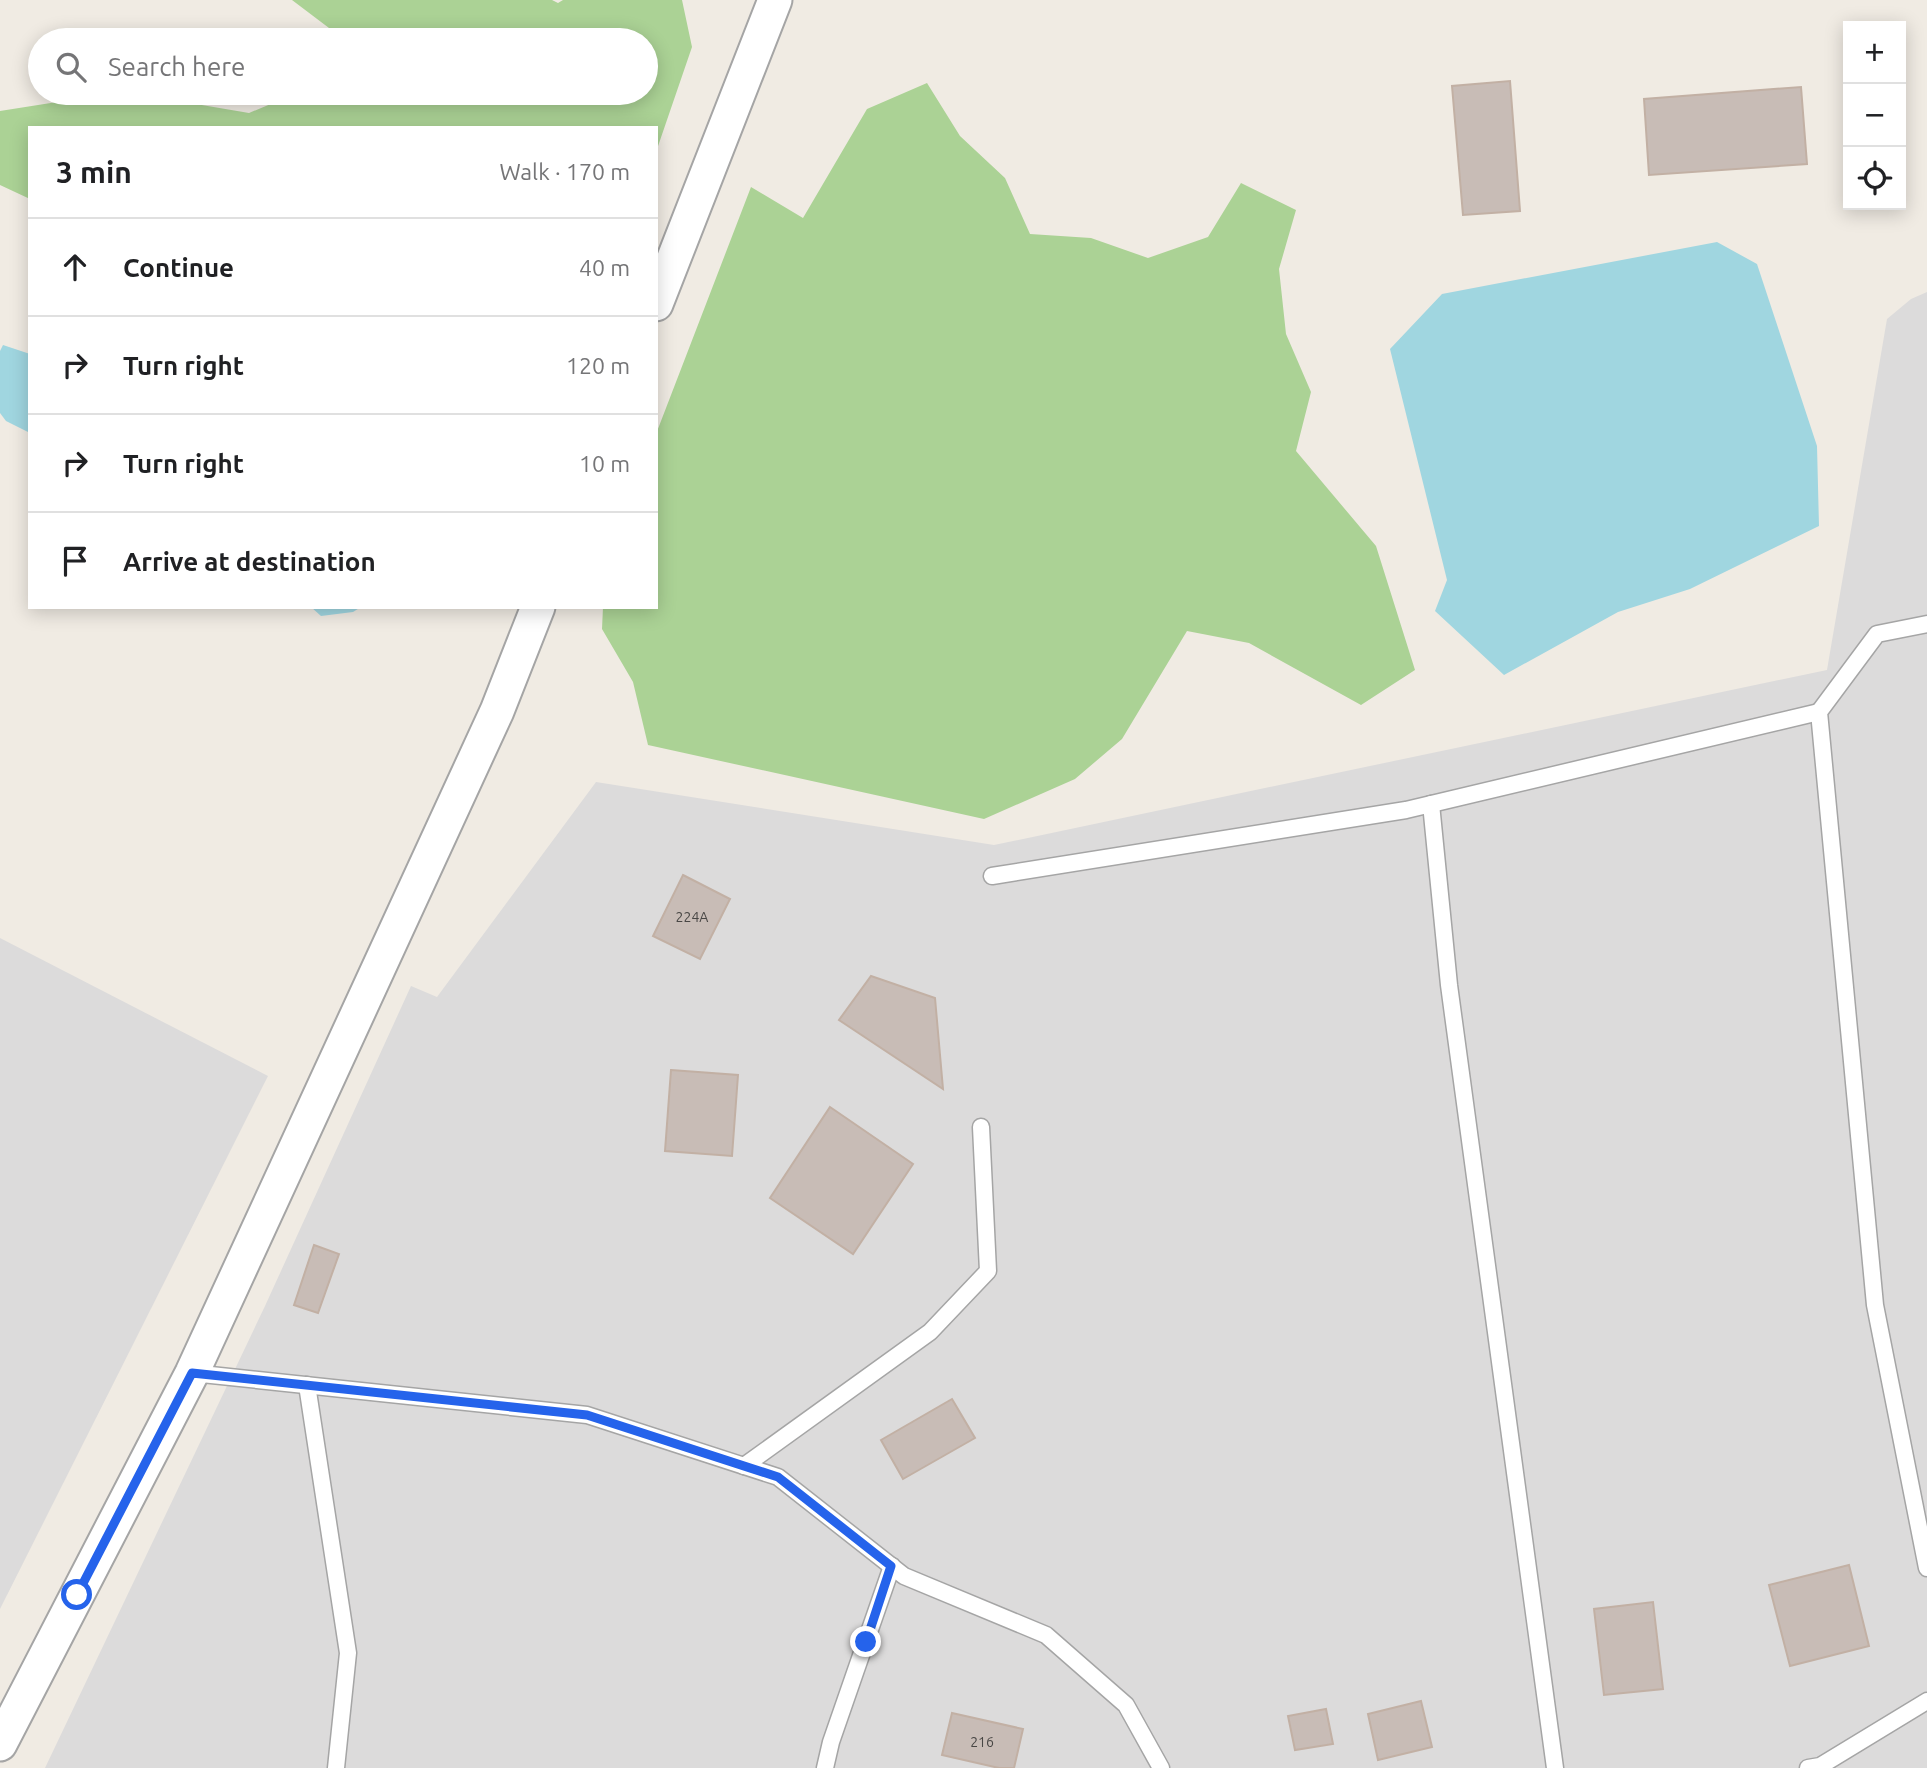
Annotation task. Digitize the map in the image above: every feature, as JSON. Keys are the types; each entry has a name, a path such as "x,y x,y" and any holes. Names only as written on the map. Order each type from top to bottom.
{"street":[{"path":"658,299 775,0"},
{"path":"0,1744 192,1373 491,723 537,609"}],"lane":[{"path":"992,877 1406,810 1819,712 1877,634 1927,624"},
{"path":"1819,712 1875,1305 1927,1568"},
{"path":"1431,804 1451,998 1555,1768"},
{"path":"744,1466 930,1332 988,1271 981,1127"},
{"path":"192,1373 587,1415 778,1477 904,1576 1046,1635 1126,1705 1160,1768"},
{"path":"307,1385 348,1653 336,1768"},
{"path":"825,1768 831,1742 891,1566"},
{"path":"1808,1768 1820,1766 1927,1701"}],"shaded area":[{"path":"1927,292 1927,1768 45,1768 265,1306 411,986 437,997 596,782 994,845 1827,670 1887,319 1911,299"},
{"path":"0,938 268,1076 0,1609"}],"green space":[{"path":"292,0 552,0 558,3 563,0 682,0 692,47 658,146 658,126 28,126 28,198 0,185 0,111 38,105 202,105 249,113 268,105 658,105 658,28 329,28"},
{"path":"927,83 960,136 1005,178 1030,234 1091,238 1148,258 1208,237 1241,183 1296,210 1279,269 1286,334 1311,392 1296,451 1376,546 1415,670 1361,705 1249,643 1187,631 1122,739 1075,779 984,819 648,745 633,682 602,629 603,609 658,609 658,429 751,187 803,218 867,109"}],"water":[{"path":"1717,242 1757,264 1817,446 1819,526 1690,589 1618,612 1504,675 1435,611 1447,580 1390,349 1442,294"},
{"path":"3,345 28,353 28,432 6,421 0,413 0,351"},
{"path":"313,609 358,609 353,612 321,616"}],"building":[{"path":"1510,81 1520,211 1463,215 1452,86"},
{"path":"1801,87 1807,164 1649,175 1644,99"},
{"path":"683,875 730,899 700,959 653,936"},
{"path":"871,976 935,998 943,1089 839,1020"},
{"path":"671,1070 738,1075 732,1156 665,1151"},
{"path":"830,1107 913,1164 853,1254 770,1198"},
{"path":"314,1245 339,1254 318,1313 294,1305"},
{"path":"952,1399 975,1438 903,1479 881,1440"},
{"path":"1849,1565 1869,1646 1790,1666 1769,1585"},
{"path":"1653,1602 1663,1689 1604,1695 1594,1609"},
{"path":"1421,1701 1432,1747 1378,1760 1368,1714"},
{"path":"1326,1709 1333,1744 1295,1750 1288,1716"},
{"path":"952,1713 1023,1729 1014,1768 999,1768 942,1755"}],"route":[{"path":"77,1595 192,1373 587,1415 778,1477 891,1566 866,1642"}]}
